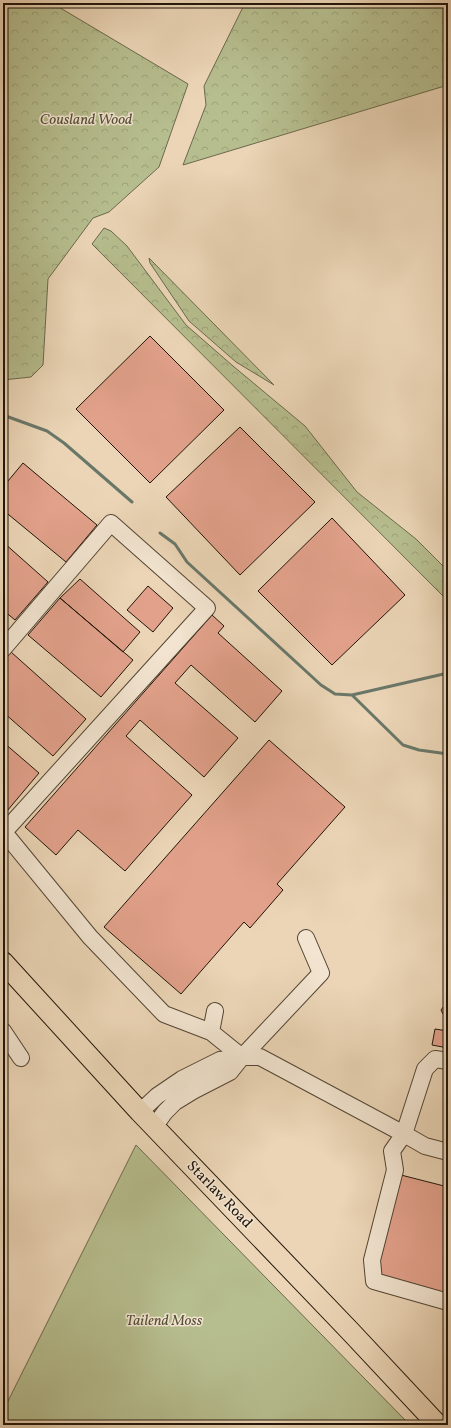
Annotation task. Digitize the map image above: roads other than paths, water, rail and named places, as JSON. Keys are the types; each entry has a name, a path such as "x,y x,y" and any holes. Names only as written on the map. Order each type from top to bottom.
{"main road":[{"name":"Starlaw Road","path":"3,962 154,1127 438,1425"}],"lane":[{"path":"3,649 111,523 207,608 4,832 90,937 164,1014 211,1032 242,1057"},
{"path":"154,1127 165,1112 175,1102 230,1072 242,1057 321,973 306,938"},
{"path":"211,1032 215,1011"},
{"path":"3,1031 21,1058"},
{"path":"140,1112 157,1096 182,1079 220,1060 260,1056 425,1146 448,1152"},
{"path":"448,1061 435,1059 425,1069 404,1134 392,1151 395,1170 372,1260 374,1281 448,1302"}],"waterway":[{"path":"3,415 47,431 64,443 132,502"},
{"path":"160,533 175,544 187,562 321,685 335,694 352,695 403,745 419,750 448,754"},
{"path":"352,695 448,673"}],"park label":[{"name":"Cousland Wood","path":"86,120"},
{"name":"Tailend Moss","path":"164,1321"}]}
